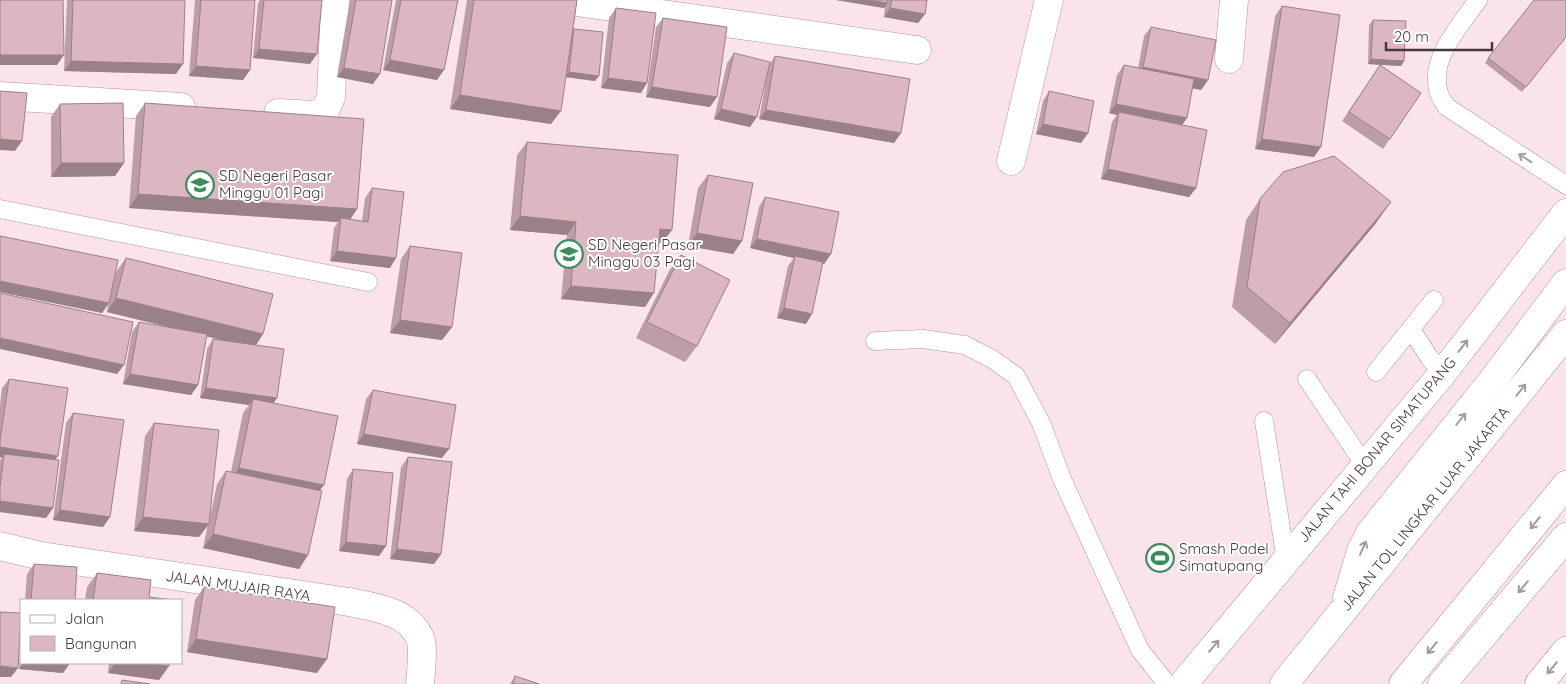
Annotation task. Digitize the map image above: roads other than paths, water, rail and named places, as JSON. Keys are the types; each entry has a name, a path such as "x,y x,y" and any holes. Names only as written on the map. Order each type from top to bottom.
{"main road":[{"path":"255,112 314,115 325,111 331,97 335,0"},
{"path":"562,0 635,5 917,50"},
{"path":"1012,161 1049,0"},
{"path":"1229,59 1234,0"},
{"path":"0,96 206,109"},
{"name":"JALAN TAHI BONAR SIMATUPANG","path":"1183,684 1442,374 1566,213"},
{"path":"1343,611 1361,551 1370,533 1496,376 1566,283"},
{"name":"JALAN TOL LINGKAR LUAR JAKARTA","path":"1284,684 1566,334"},
{"path":"1403,684 1566,485"},
{"path":"1442,684 1566,537"},
{"name":"JALAN MUJAIR RAYA","path":"0,546 41,556 348,602 387,610 410,624 421,641 420,684"},
{"path":"1539,684 1566,651"}],"lane":[{"path":"1478,0 1442,53 1437,74 1439,94 1447,107 1566,185"},
{"path":"0,209 368,282"},
{"path":"1376,372 1434,300"},
{"path":"1411,329 1442,374"},
{"path":"875,341 923,339 965,345 992,359 1016,376 1041,423 1062,479 1140,650 1167,684"},
{"path":"1306,379 1366,467"},
{"path":"1264,421 1286,560"}],"place":[{"name":"SD Negeri Pasar Minggu 01 Pagi","path":"200,185"},
{"name":"SD Negeri Pasar Minggu 03 Pagi","path":"569,254"},
{"name":"Smash Padel Simatupang","path":"1160,558"}]}
